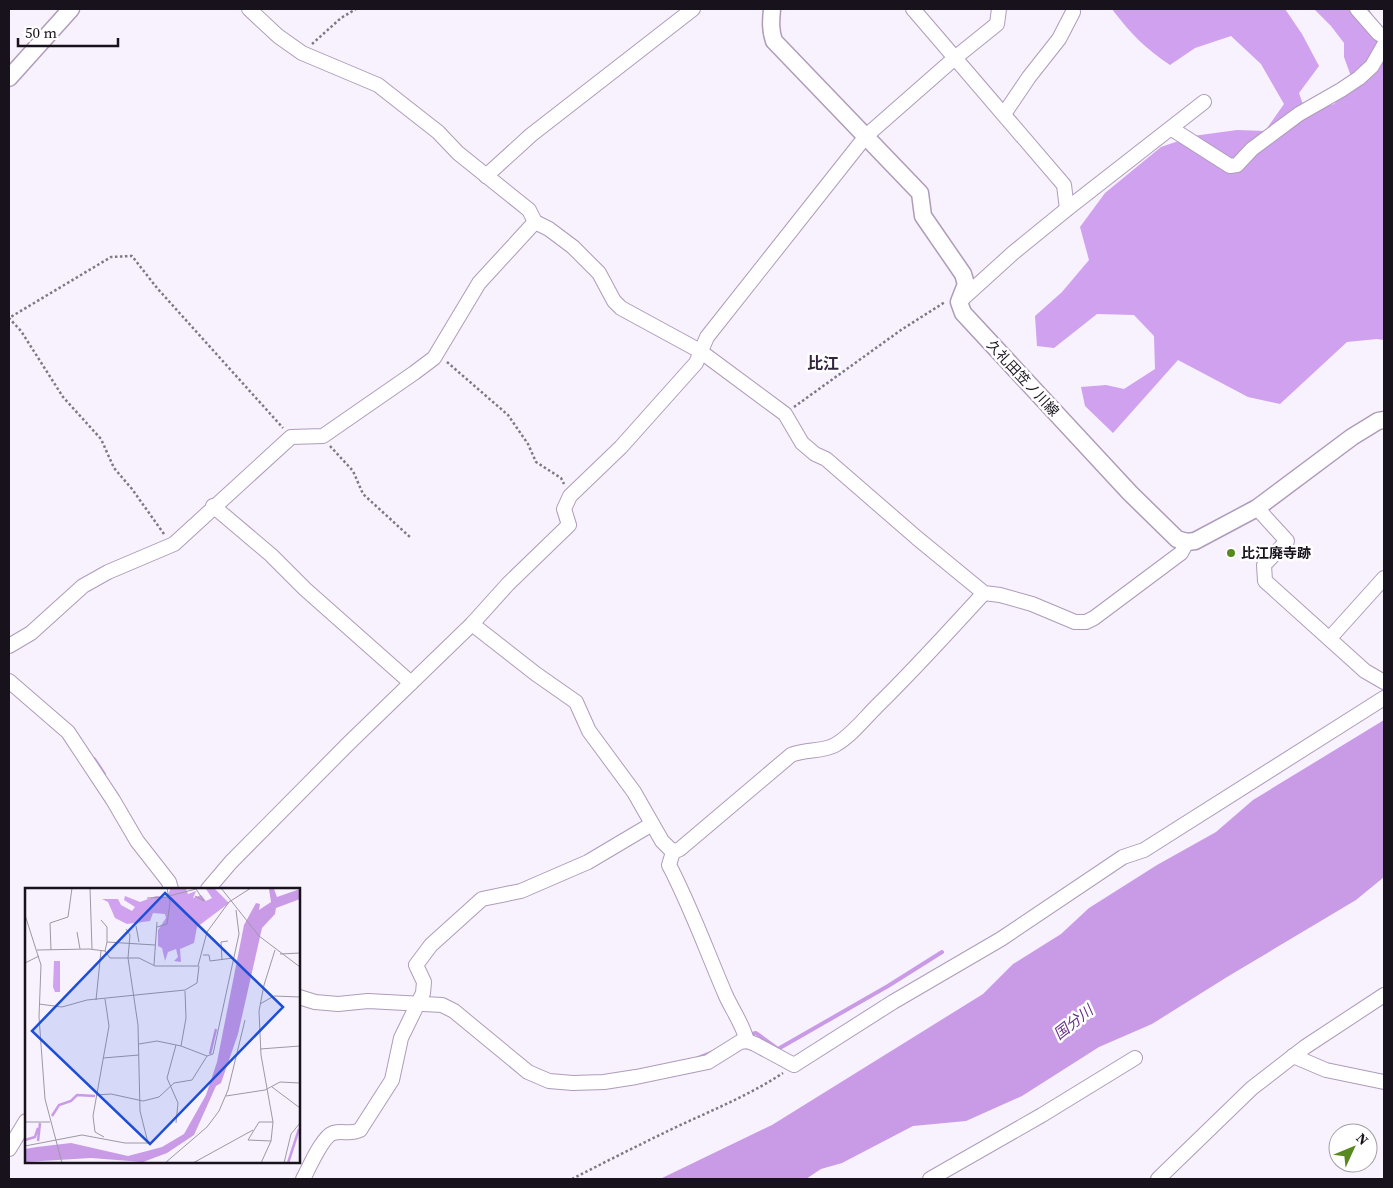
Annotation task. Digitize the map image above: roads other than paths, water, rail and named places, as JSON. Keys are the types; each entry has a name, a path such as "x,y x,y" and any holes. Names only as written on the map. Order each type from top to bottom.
{"main road":[{"path":"9,78 71,9"},
{"path":"772,9 770,22 774,41 920,193 923,216 963,274 966,284 959,302"},
{"name":"久礼田笠ノ川線","path":"959,302 962,313 1123,486 1177,539 1186,542"},
{"path":"1186,542 1195,540 1257,508 1352,437 1378,421 1384,420"}],"street":[{"path":"249,9 278,36 302,53 378,85 438,132 458,153 529,210 535,222 549,229 573,247 599,273 614,301 622,308 700,351 785,414 802,443 815,454 826,459 984,593 1000,595 1032,604 1075,622 1086,622 1181,553 1186,542"},
{"path":"486,176 531,135 693,9"},
{"path":"913,9 1064,185 1068,209"},
{"path":"209,888 231,862 472,624 508,584 569,525 564,509 570,496 621,447 696,363 707,337 866,136 956,57 997,24 999,9"},
{"path":"1357,9 1378,34 1384,37"},
{"path":"1004,114 1029,77 1059,39 1073,12"},
{"path":"1172,129 1230,166 1237,165 1252,149 1299,114 1359,78 1372,66 1384,45"},
{"path":"959,302 1013,253 1204,102"},
{"path":"9,646 31,633 83,586 108,572 174,544 290,436 323,436 414,374 434,358 479,283 535,222"},
{"path":"213,506 271,555 305,589 411,683"},
{"path":"1257,508 1287,541 1264,565 1265,581 1365,671 1384,682"},
{"path":"1330,638 1384,578"},
{"path":"984,593 845,738 834,746 801,751 791,755 680,849 673,852 669,865 699,929 726,996 746,1037 755,1044 794,1065 893,1002 1001,939 1123,857 1144,850 1384,698"},
{"path":"472,624 536,674 576,702 589,731 634,792 662,841 673,852"},
{"path":"9,681 68,732 113,800 137,841 169,882 171,888"},
{"path":"303,1179 323,1142 331,1134 342,1132 352,1134 360,1130 392,1080 401,1038 420,1000 424,982 416,965 431,945 482,899 521,891 588,862 652,824"},
{"path":"1158,1179 1252,1088 1293,1056 1384,995"},
{"path":"300,997 315,1002 338,1004 368,1001 420,1000 442,1005 454,1011 528,1072 549,1081 589,1083 636,1077 708,1062 746,1037"},
{"path":"1293,1056 1326,1070 1384,1082"},
{"path":"930,1179 1042,1115 1135,1058"},
{"path":"9,1149 25,1123"}],"water":[{"name":"国分川","path":"1384,720 1384,877 1356,900 1152,1024 1099,1047 1022,1096 966,1121 913,1126 842,1163 821,1169 806,1179 660,1179 772,1125 983,994 1013,964 1061,934 1089,908 1157,865 1216,832 1253,800"}],"waterway":[{"path":"94,759 104,774"},
{"path":"748,1035 756,1033 778,1049 888,986 942,952"},
{"path":"698,1058 713,1052"}],"place":[{"name":"比江廃寺跡","path":"1231,553"}],"district":[{"name":"比江","path":"823,363"}]}
